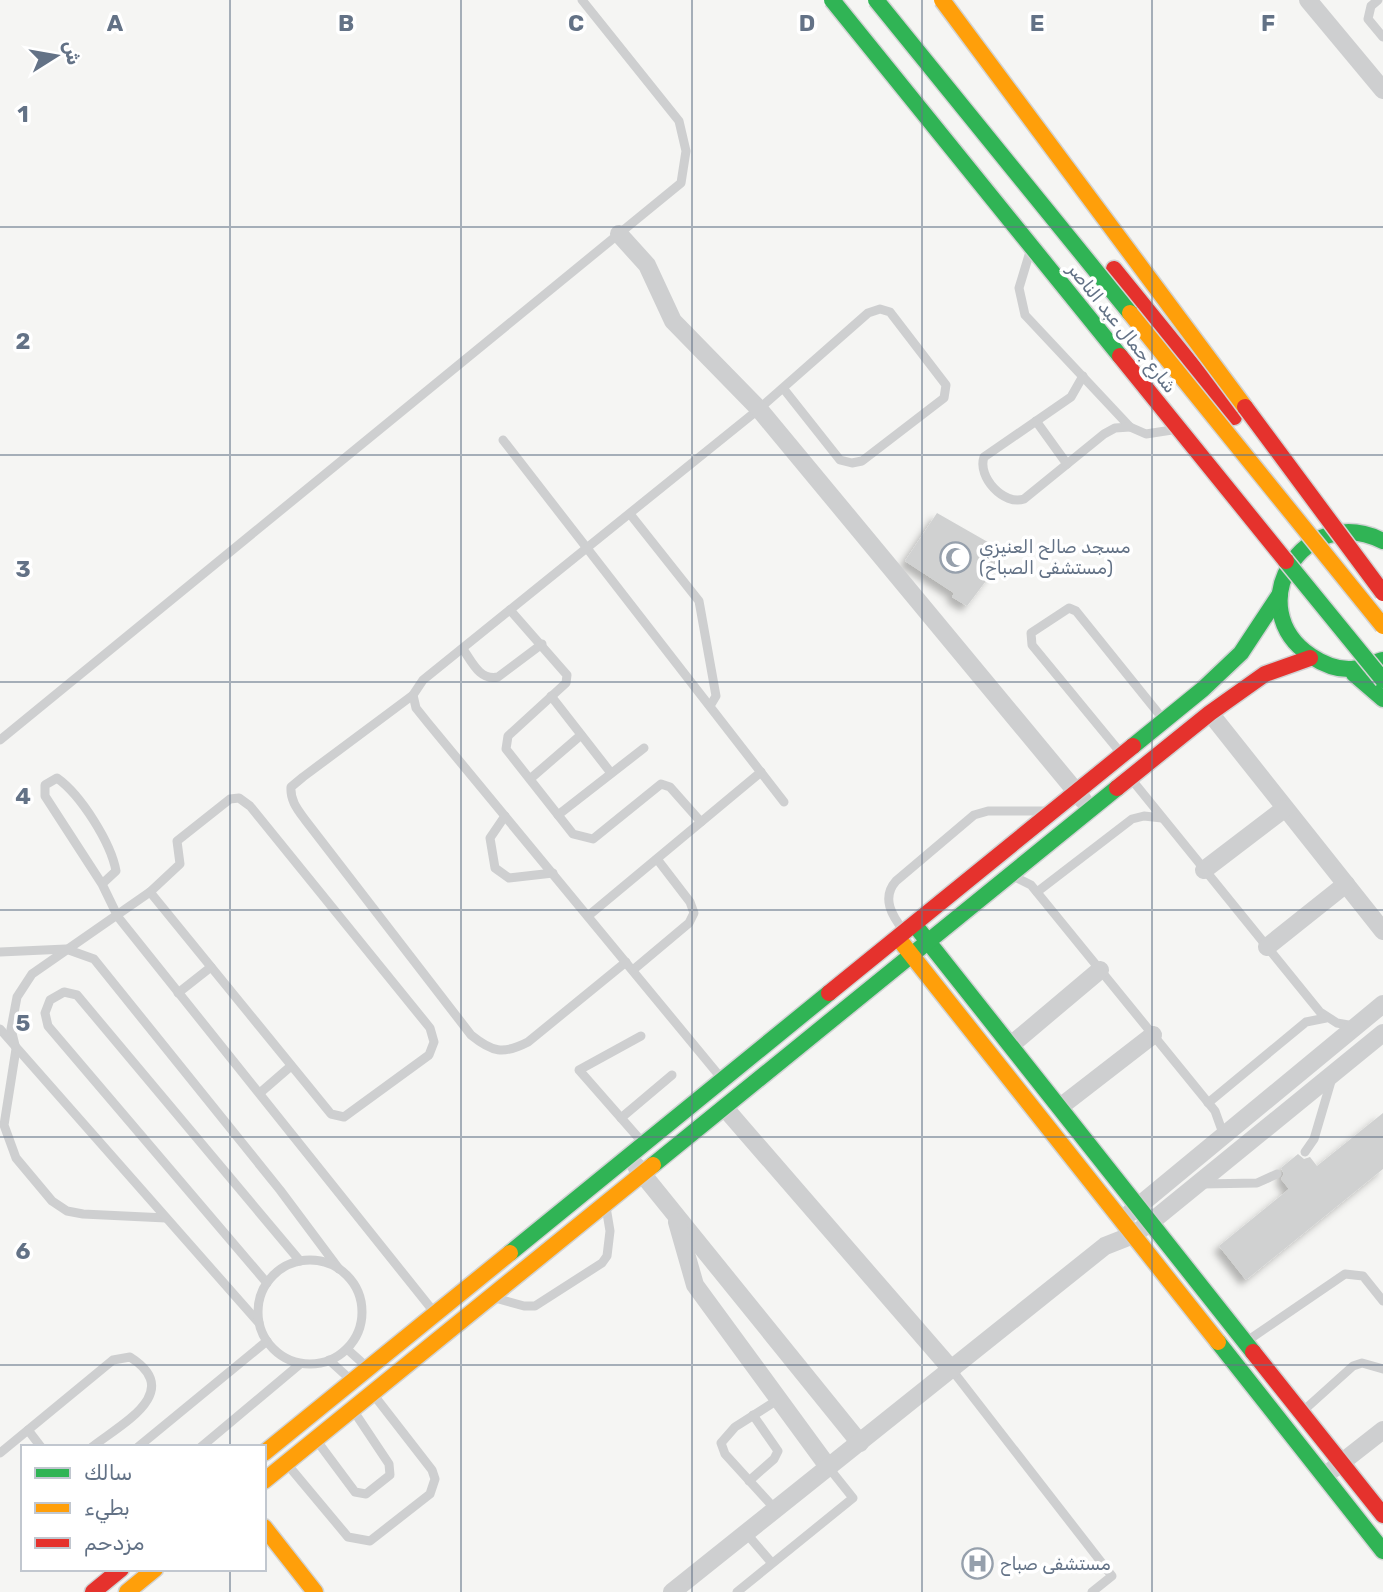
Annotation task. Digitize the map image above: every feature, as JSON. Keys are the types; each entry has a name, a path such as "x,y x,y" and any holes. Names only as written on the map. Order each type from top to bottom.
{"main road":[{"path":"817,0 884,65"},
{"path":"824,0 1265,544 1275,563 1285,628 1292,639 1310,658 1347,670 1375,689 1383,699"},
{"name":"شارع جمال عبد الناصر","path":"832,0 1383,680"},
{"name":"شارع جمال عبد الناصر","path":"876,0 1383,626"},
{"path":"896,0 1313,514 1332,526 1367,532 1383,541"},
{"path":"942,0 1383,593"},
{"path":"266,1451 1230,666 1280,590 1289,566 1305,547 1328,535 1367,532"},
{"path":"266,1478 1210,713 1257,679 1310,658"},
{"path":"1347,670 1383,660"},
{"path":"1037,824 1053,839"},
{"path":"905,931 928,941 1383,1515"},
{"path":"905,931 911,955 1383,1551"},
{"path":"842,983 857,999"},
{"path":"1213,1335 1230,1322"},
{"path":"266,1530 314,1591"},
{"path":"93,1592 119,1571"},
{"path":"127,1592 151,1572"}],"street":[{"path":"1308,0 1383,90"},
{"path":"619,234 647,265 673,321 758,409 1090,809"},
{"path":"1210,713 1284,809 1381,924"},
{"path":"1205,870 1284,809"},
{"path":"1267,947 1346,884"},
{"path":"1011,1045 1100,970"},
{"path":"672,1592 1105,1247 1127,1228 1138,1206 1383,1004"},
{"path":"1127,1228 1151,1222 1383,1033"},
{"path":"1060,1107 1153,1035"},
{"path":"1298,1074 1312,1091"},
{"path":"731,1102 952,1370"},
{"path":"1263,1104 1276,1120"},
{"path":"628,1156 860,1443"},
{"path":"674,1212 695,1285 829,1468"},
{"path":"1324,1476 1383,1430"}],"lane":[{"path":"0,740 681,183 686,151 679,121 582,0"},
{"path":"1378,0 1371,6 1368,19 1383,37"},
{"path":"1030,254 1019,288 1022,308 1130,427 1146,434 1172,430"},
{"path":"626,962 527,1042 514,1049 500,1052 491,1050 471,1034 309,825 293,803 291,787 413,695 424,680 758,409 868,313 880,309 890,312 946,385 944,398 862,461 852,463 840,460 783,388"},
{"path":"1083,376 1071,397 987,454 982,465 984,474 1004,498 1019,501 1109,430 1130,427"},
{"path":"1036,421 1067,464"},
{"path":"503,440 589,547 784,802"},
{"path":"630,514 699,601 716,696 710,706"},
{"path":"1122,754 1032,645 1031,633 1063,610 1069,608 1076,611 1164,721"},
{"path":"510,610 567,675 566,683 520,722 505,743 506,749 573,834 593,839 661,784 670,788 701,822"},
{"path":"463,649 482,675 490,679 498,677 542,644"},
{"path":"413,695 416,708 723,1079 731,1102"},
{"path":"551,696 611,773"},
{"path":"530,779 582,735"},
{"path":"558,814 644,748"},
{"path":"588,916 761,772"},
{"path":"1130,777 1328,1018"},
{"path":"102,884 116,871 113,857 73,789 57,778 45,785 45,796 102,884 118,917 177,993 261,1092 435,1314"},
{"path":"150,892 331,1114 344,1117 429,1055 434,1042 429,1028 250,806 239,798 230,799 177,841 180,864 150,892 118,917 32,974 17,997 11,1029 16,1049 4,1125 7,1140 16,1158 52,1201 67,1210 83,1214 166,1218"},
{"path":"905,931 892,916 890,907 893,884 970,819 988,811 1051,811"},
{"path":"505,816 490,838 495,868 509,878 552,873"},
{"path":"1037,892 1132,819 1144,816 1162,818"},
{"path":"633,970 689,923 694,912 690,901 657,859"},
{"path":"1008,876 1022,878 1037,892 1208,1103 1219,1120 1224,1136"},
{"path":"0,952 66,949 94,959 280,1190 339,1269 354,1283 362,1302 362,1323 354,1342 321,1364 300,1364 282,1356 267,1341 260,1322 259,1302 267,1283 282,1269 300,1261 321,1261 339,1269"},
{"path":"177,993 211,967"},
{"path":"267,1283 48,1026 45,1013 50,1000 64,992 77,995 300,1261"},
{"path":"1208,1103 1306,1022 1328,1018 1356,1026"},
{"path":"0,1029 260,1322"},
{"path":"641,1036 579,1070 644,1144"},
{"path":"261,1092 291,1066"},
{"path":"621,1118 673,1075"},
{"path":"1305,1152 1314,1139 1332,1075"},
{"path":"1197,1184 1256,1183 1277,1174"},
{"path":"491,1297 524,1306 535,1306 602,1263 610,1245 605,1203"},
{"path":"1247,1342 1345,1274 1363,1276 1383,1301"},
{"path":"140,1445 267,1341"},
{"path":"347,1349 369,1368"},
{"path":"0,1453 113,1360 130,1357 139,1362 149,1376 152,1389 149,1402 95,1445"},
{"path":"329,1360 352,1381"},
{"path":"1302,1412 1353,1366 1362,1363 1383,1370"},
{"path":"203,1445 300,1364"},
{"path":"952,1370 1112,1576 1092,1592"},
{"path":"286,1462 348,1537 358,1541 370,1541 430,1494 435,1479 432,1470 372,1393"},
{"path":"776,1510 724,1454 721,1443 730,1431 779,1399"},
{"path":"316,1438 355,1492 366,1494 390,1475 389,1464 352,1409"},
{"path":"749,1481 774,1459 778,1451 753,1415"},
{"path":"28,1430 39,1445"},
{"path":"737,1592 853,1498 829,1468"},
{"path":"746,1533 771,1562"},
{"path":"146,1592 151,1572"}],"building":[{"name":"مسجد صالح العنيزي (مستشفى الصباح)","path":"937,513 1007,553 967,606 952,597 954,593 905,561"},
{"path":"1383,1113 1383,1169 1246,1280 1219,1246 1289,1189 1281,1179 1284,1174 1281,1168 1298,1154 1304,1159 1310,1157 1317,1166"}],"traffic: fast":[{"path":"832,0 1120,356"},
{"path":"876,0 1130,313"},
{"path":"1383,541 1354,532 1328,535 1306,547 1290,566 1281,588 1281,612 1290,636 1311,656 1341,669 1364,667 1383,660"},
{"path":"1286,561 1383,680"},
{"path":"1133,746 1203,689 1241,653 1280,594"},
{"path":"1354,674 1383,699"},
{"path":"653,1165 1117,788"},
{"path":"918,929 1253,1352"},
{"path":"510,1253 829,993"},
{"path":"1218,1342 1383,1551"}],"traffic: slow":[{"path":"942,0 1245,407"},
{"path":"1130,313 1383,626"},
{"path":"902,943 1218,1342"},
{"path":"266,1479 653,1165"},
{"path":"266,1451 510,1253"},
{"path":"266,1530 315,1592"},
{"path":"127,1592 153,1571"}],"traffic: jam":[{"path":"1114,269 1234,417"},
{"path":"1120,356 1286,561"},
{"path":"1245,407 1383,593"},
{"path":"1117,788 1210,713 1265,674 1310,658"},
{"path":"829,993 1133,746"},
{"path":"1253,1352 1383,1515"},
{"path":"93,1592 119,1571"}],"place":[{"name":"مسجد صالح العنيزي (مستشفى الصباح)","path":"956,557"},
{"name":"مستشفى صباح","path":"977,1564"}]}
